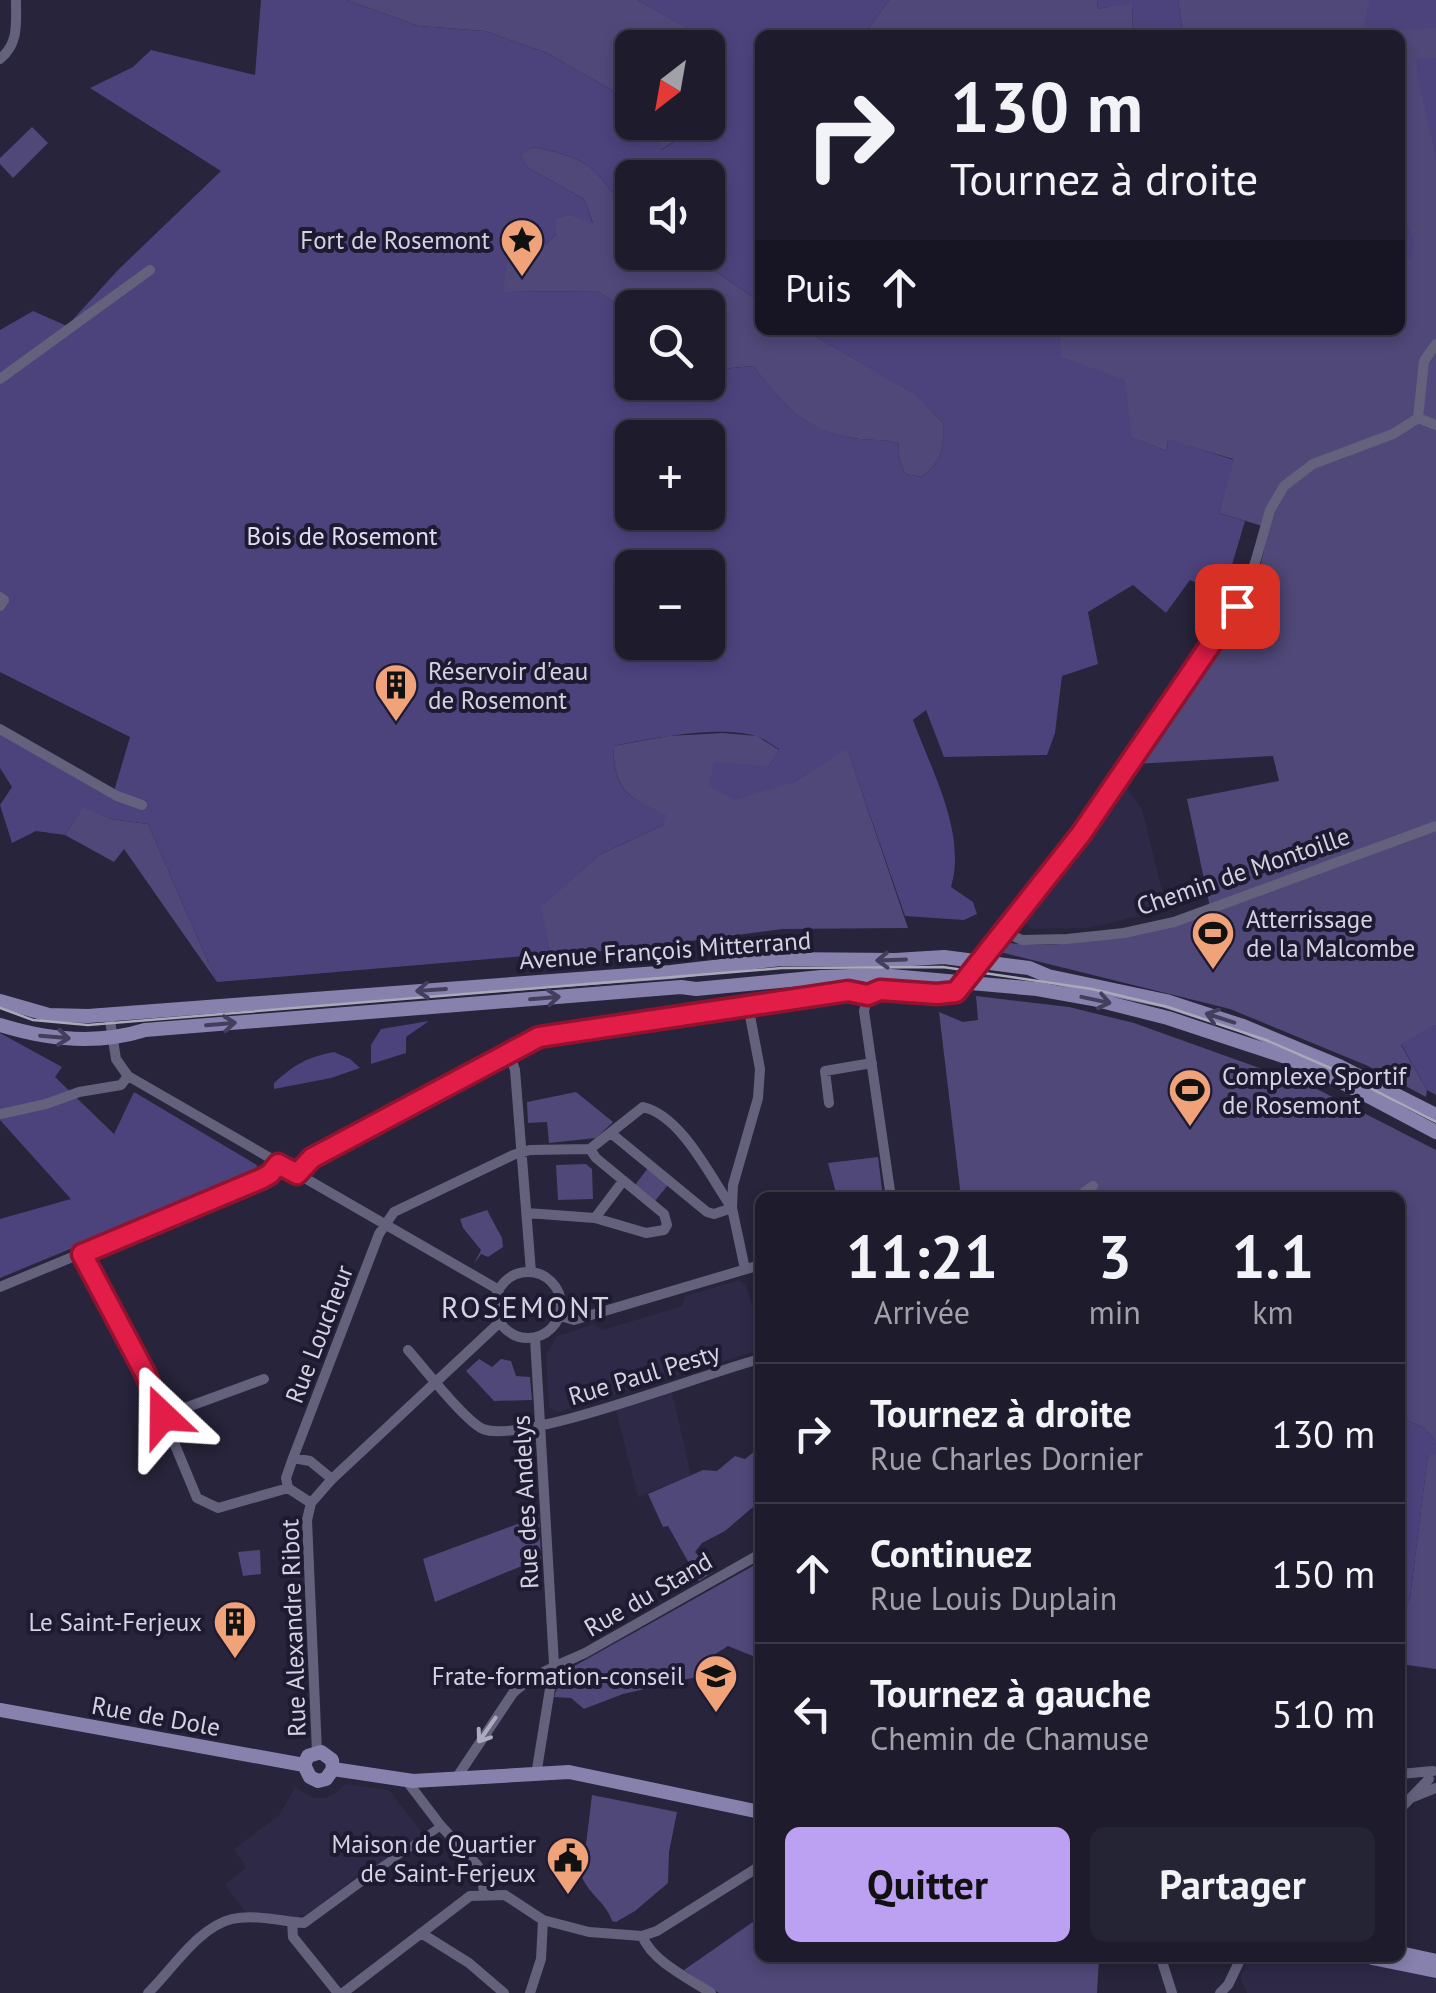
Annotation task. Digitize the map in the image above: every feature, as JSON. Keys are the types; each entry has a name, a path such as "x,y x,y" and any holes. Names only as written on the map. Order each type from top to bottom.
{"main road":[{"name":"Avenue François Mitterrand","path":"0,1001 49,1014 109,1014 671,972 781,959 944,956 1029,968 1048,976 1149,997 1243,1026 1353,1072 1436,1115"},
{"name":"Avenue François Mitterrand","path":"0,1025 53,1038 112,1038 145,1030 835,976 920,977 941,983 1037,989 1093,999 1239,1040 1338,1080 1436,1132"},
{"name":"Rue de Dole","path":"0,1710 304,1765"},
{"path":"317,1752 329,1756 333,1769 326,1779 318,1781 306,1774 304,1765 308,1756 317,1752"},
{"path":"333,1769 406,1780 569,1772 755,1815"},
{"path":"1405,1954 1436,1961"},
{"path":"1392,1962 1436,1971"}],"street":[{"path":"0,59 12,48 15,38 16,0"},
{"path":"0,379 150,270"},
{"path":"1418,418 1424,361 1436,344"},
{"path":"1418,418 1436,425"},
{"path":"297,1174 312,1158 539,1037 848,991 868,995 880,990 948,994 965,983 1112,792 1237,606 1255,563 1270,510 1284,486 1312,464 1393,434 1418,418"},
{"path":"0,597 4,600 0,606"},
{"path":"0,729 118,796 142,805"},
{"name":"Chemin de Montoille","path":"1002,932 1022,940 1067,939 1174,922 1436,826"},
{"path":"868,995 864,1011 889,1192"},
{"path":"745,1269 732,1208 734,1185 758,1098 760,1069 748,1005"},
{"path":"109,1014 116,1059 128,1076 499,1290"},
{"path":"509,1054 516,1070 531,1272"},
{"path":"829,1103 825,1071 872,1064"},
{"path":"0,1114 79,1092 122,1085 128,1076"},
{"path":"384,1225 394,1212 522,1151 590,1150 638,1109 648,1107 708,1166 732,1208"},
{"path":"612,1134 707,1212 714,1214 732,1208"},
{"path":"527,1213 594,1218 646,1233 664,1230 664,1214 590,1150"},
{"path":"0,1287 261,1179 278,1164"},
{"path":"594,1218 623,1180"},
{"path":"1084,1192 1093,1186"},
{"name":"Rue Loucheur","path":"288,1488 286,1476 384,1225"},
{"path":"82,1254 145,1373 194,1492 213,1507 288,1488 311,1503 500,1322"},
{"path":"560,1316 574,1320 755,1266"},
{"path":"531,1272 555,1285 562,1303 560,1316 550,1330 535,1338 515,1336 500,1322 495,1306 499,1290 513,1275 531,1272"},
{"name":"Rue des Andelys","path":"535,1338 554,1664 536,1775"},
{"name":"Rue Paul Pesty","path":"408,1350 477,1425 496,1432 540,1426 755,1362"},
{"path":"163,1416 264,1379"},
{"path":"293,1458 310,1461 332,1479"},
{"name":"Rue Alexandre Ribot","path":"311,1503 307,1520 317,1752"},
{"name":"Rue du Stand","path":"455,1780 513,1692 524,1683 755,1557"},
{"path":"1405,1774 1433,1779 1405,1803"},
{"path":"406,1780 478,1866 485,1894"},
{"path":"148,1993 187,1949 221,1923 245,1918 304,1922 441,1826"},
{"path":"292,1922 293,1937 340,1993 463,1898 485,1894 509,1897 543,1920 589,1932 642,1936 658,1931 755,1869"},
{"path":"530,1993 541,1958 543,1920"},
{"path":"421,1932 468,1962 504,1993"},
{"path":"642,1936 647,1948 661,1960 711,1993"},
{"path":"1163,1962 1172,1993"},
{"path":"1238,1993 1224,1989 1239,1962"}],"shaded area":[{"path":"346,0 638,0 692,30 615,30 615,92 547,53 485,31 419,26"},
{"path":"889,0 1097,0 1098,9 1132,2 1133,30 867,30"},
{"path":"1178,0 1436,0 1436,1025 1401,1045 1427,1090 1426,1097 1368,1066 1230,1009 1000,952 1002,942 1081,942 1211,912 1187,799 1279,781 1273,756 1136,764 1254,593 1269,528 1219,513 1233,459 1168,440 1167,451 1130,437 1124,381 1060,357 1059,335 1405,335 1405,30 1182,30"},
{"path":"32,127 48,143 13,178 0,164 0,158"},
{"path":"659,140 677,140 660,150"},
{"path":"533,147 575,159 598,175 615,195 615,270 714,270 755,298 755,335 814,335 916,395 943,423 942,447 934,465 922,477 905,474 898,455 899,444 820,429 784,403 753,366 725,369 725,290 615,290 615,303 597,291 503,292 511,255 523,247 545,245 556,234 555,219 569,214 593,223 584,199 528,168 520,154"},
{"path":"668,736 757,736 779,750 769,766 792,783 847,748 908,928 783,929 620,950 550,954 540,907 599,855 663,825 665,815 632,797 620,783 613,746"},
{"path":"1124,785 1142,809 1167,910 1088,928 1032,929 1018,919"},
{"path":"83,806 111,819 148,824 217,982 124,849 114,862 65,835"},
{"path":"976,996 1069,1007 1134,1023 1315,1088 1436,1150 1436,1441 1424,1428 1405,1419 1405,1192 960,1192 939,1012 963,1022 978,1020"},
{"path":"576,1092 613,1122 596,1138 549,1143 547,1122 528,1123 527,1102"},
{"path":"878,1157 882,1192 836,1192 828,1163"},
{"path":"586,1164 592,1169 593,1199 558,1200 556,1165"},
{"path":"648,1168 668,1185 655,1201 635,1185"},
{"path":"487,1210 503,1247 488,1257 481,1254 474,1264 481,1250 460,1219"},
{"path":"739,1280 746,1284 755,1314 755,1352 558,1412 549,1408 546,1355 557,1336 594,1324 602,1330 682,1306 685,1296"},
{"path":"479,1359 492,1367 501,1359 511,1361 516,1376 530,1377 532,1400 494,1401 466,1371"},
{"path":"672,1392 691,1475 638,1497 616,1410"},
{"path":"755,1451 755,1505 695,1552 713,1572 699,1581 668,1526 663,1527 648,1494 703,1470 717,1471 735,1456 745,1459"},
{"path":"1428,1454 1436,1454 1436,1669 1405,1665 1405,1610 1410,1598"},
{"path":"539,1516 541,1558 435,1602 423,1559"},
{"path":"260,1550 261,1574 243,1576 238,1552"},
{"path":"755,1565 755,1657 728,1646 706,1660 706,1667 714,1673 623,1694 584,1709 571,1698 554,1697 562,1673"},
{"path":"345,1784 389,1790 423,1834 396,1856 364,1871 308,1914 295,1918 247,1914 225,1885 246,1867 234,1849 280,1814 295,1787 313,1798 324,1798"},
{"path":"592,1795 677,1812 668,1883 616,1922 582,1877"},
{"path":"755,1920 755,1962 1099,1962 1097,1993 719,1993 684,1970"},
{"path":"1246,1962 1359,1962 1436,1978 1436,1993 1247,1993 1240,1978"}],"green space":[{"name":"Bois de Rosemont","path":"261,0 346,0 419,26 485,31 547,53 615,92 615,140 660,140 661,150 677,140 725,140 725,30 691,30 638,0 889,0 867,30 755,30 755,298 714,270 725,270 725,160 615,160 615,195 587,165 533,147 521,154 528,168 584,199 593,224 569,214 556,219 556,234 545,245 523,247 511,255 505,270 504,292 597,291 615,303 615,400 725,400 725,369 753,366 784,403 807,421 835,434 899,444 898,455 905,474 922,477 940,453 943,423 915,395 813,335 1059,335 1061,357 1125,380 1131,437 1167,451 1168,439 1234,460 1219,513 1245,521 1223,595 1190,580 1166,613 1133,585 1088,612 1098,664 1062,676 1055,733 1047,755 944,757 926,710 913,720 951,824 955,866 951,887 973,902 977,914 964,920 905,916 847,749 792,783 734,800 709,785 714,762 769,766 779,749 743,733 686,734 613,746 620,783 633,797 666,815 663,825 599,855 541,907 550,954 217,982 148,824 111,819 83,807 65,835 36,831 12,843 0,805 12,787 0,768 0,732 112,798 130,737 0,672 0,330 33,311 67,326 118,270 221,171 90,88 133,67 151,50 255,75"},
{"path":"1097,0 1178,0 1182,30 1133,30 1132,3 1098,9"},
{"path":"1370,0 1436,0 1436,28 1362,30"},
{"path":"1436,58 1436,159 1415,60"},
{"path":"1405,217 1414,240 1411,259 1405,258"},
{"path":"429,1021 406,1037 406,1053 371,1064 371,1045 381,1029"},
{"path":"1436,1025 1436,1095 1427,1090 1401,1044"},
{"path":"0,1033 62,1067 55,1077 114,1134 134,1092 257,1165 256,1172 0,1278 0,1219 71,1199 0,1120"},
{"path":"334,1052 360,1068 274,1089 274,1083 295,1067"},
{"path":"1405,1419 1424,1428 1436,1441 1436,1454 1428,1455 1410,1598 1405,1611"}],"tram line":[{"path":"0,1008 33,1020 88,1025 782,968 943,967 1092,989 1168,1007 1266,1040 1436,1122"}],"place":[{"name":"Fort de Rosemont","path":"522,278"},
{"name":"Réservoir d'eau de Rosemont","path":"396,723"},
{"name":"Atterrissage de la Malcombe","path":"1213,971"},
{"name":"Complexe Sportif de Rosemont","path":"1190,1128"},
{"name":"Le Saint-Ferjeux","path":"235,1660"},
{"name":"Frate-formation-conseil","path":"716,1714"},
{"name":"Maison de Quartier de Saint-Ferjeux","path":"568,1896"}],"district":[{"name":"ROSEMONT","path":"526,1306"}],"route":[{"path":"163,1416 145,1373 82,1254 261,1179 278,1164 297,1174 312,1158 539,1037 848,991 868,995 880,990 956,992 1112,792 1237,606"}]}
